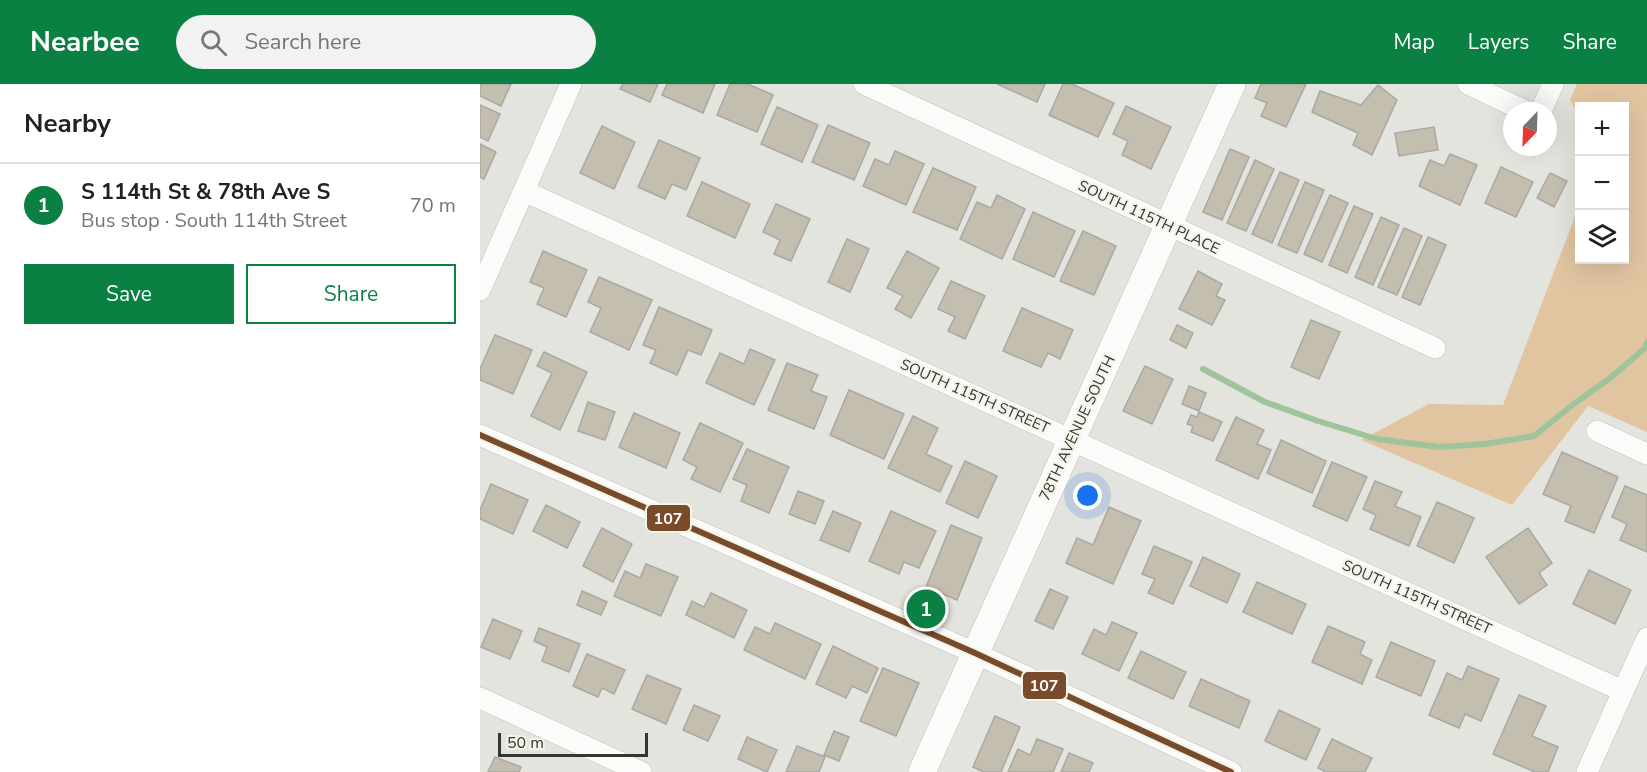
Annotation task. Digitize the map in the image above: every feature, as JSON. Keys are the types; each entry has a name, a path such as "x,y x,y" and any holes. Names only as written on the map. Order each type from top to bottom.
{"street":[{"path":"480,290 571,84"},
{"name":"SOUTH 115TH PLACE","path":"864,84 1435,348"},
{"name":"78TH AVENUE SOUTH","path":"922,772 1170,226 1232,84"},
{"path":"1468,84 1506,102"},
{"path":"1545,102 1553,84"},
{"name":"SOUTH 115TH STREET","path":"524,191 1623,691"},
{"path":"1598,431 1647,454"},
{"path":"480,435 975,653 1231,772"},
{"path":"1587,772 1647,638"},
{"path":"480,698 641,772"}],"shaded area":[{"path":"1577,84 1647,84 1647,432 1588,406 1512,505 1361,440 1429,404 1503,405 1575,216 1575,264 1629,264 1629,102 1575,102 1575,108 1570,100"}],"building":[{"path":"480,84 511,84 501,106 480,96"},
{"path":"623,84 658,84 650,102 620,89"},
{"path":"667,84 715,84 703,113 662,95"},
{"path":"730,84 748,84 773,95 757,132 717,115"},
{"path":"997,84 1045,84 1037,102"},
{"path":"1063,84 1072,84 1114,103 1098,137 1049,115"},
{"path":"1261,84 1306,84 1286,127 1261,116 1267,103 1255,98"},
{"path":"1378,85 1397,100 1372,155 1353,145 1358,133 1312,112 1320,91 1361,105"},
{"path":"480,105 500,114 488,141 480,137"},
{"path":"1126,106 1171,127 1151,169 1122,155 1128,141 1113,134"},
{"path":"777,107 818,125 802,162 761,144"},
{"path":"828,125 870,143 854,180 812,162"},
{"path":"602,126 635,142 614,189 580,173"},
{"path":"1434,127 1438,150 1399,156 1395,133"},
{"path":"659,140 700,158 686,190 672,184 665,199 638,187"},
{"path":"480,144 496,152 484,179 480,177"},
{"path":"1230,149 1249,157 1222,220 1203,212"},
{"path":"895,151 924,164 906,205 863,186 875,159 889,165"},
{"path":"1450,154 1477,165 1460,205 1419,186 1430,160 1444,166"},
{"path":"1255,160 1274,169 1246,231 1227,223"},
{"path":"1501,167 1533,182 1516,217 1485,203"},
{"path":"933,168 976,187 957,230 913,212"},
{"path":"1280,172 1299,180 1272,243 1252,234"},
{"path":"1550,173 1567,181 1554,207 1537,198"},
{"path":"702,182 750,204 735,238 687,216"},
{"path":"1305,182 1324,190 1297,253 1278,245"},
{"path":"997,195 1025,209 1002,259 960,239 977,202 991,208"},
{"path":"1330,195 1348,203 1322,262 1304,254"},
{"path":"776,204 810,219 791,261 774,254 780,240 763,232"},
{"path":"1354,206 1373,214 1347,273 1329,265"},
{"path":"1033,212 1075,231 1054,277 1013,259"},
{"path":"1381,217 1399,225 1373,285 1355,277"},
{"path":"1404,228 1422,236 1397,295 1378,287"},
{"path":"1083,231 1116,246 1094,295 1060,281"},
{"path":"1428,237 1446,245 1420,305 1402,297"},
{"path":"847,239 869,249 850,292 828,282"},
{"path":"543,251 587,270 566,317 537,304 544,288 530,282"},
{"path":"907,251 939,268 911,318 895,309 903,296 887,288"},
{"path":"1198,271 1222,284 1216,296 1225,300 1212,325 1179,309"},
{"path":"599,277 652,300 629,350 590,332 601,308 588,302"},
{"path":"951,281 985,296 965,339 948,331 955,317 938,309"},
{"path":"659,307 712,330 701,355 688,350 677,375 650,363 656,350 643,345"},
{"path":"1022,308 1073,330 1060,359 1048,353 1041,367 1003,351"},
{"path":"1311,320 1340,332 1319,379 1291,367"},
{"path":"1177,325 1193,333 1186,348 1170,340"},
{"path":"495,335 532,350 513,394 480,380 480,369"},
{"path":"750,349 775,360 754,405 706,383 720,353 744,364"},
{"path":"544,352 587,372 560,430 531,416 552,373 537,366"},
{"path":"787,363 818,375 811,391 827,397 814,429 768,410"},
{"path":"1145,366 1173,379 1152,424 1123,411"},
{"path":"1189,386 1206,393 1199,411 1182,404"},
{"path":"849,390 904,414 884,459 830,435"},
{"path":"588,402 615,412 605,440 578,431"},
{"path":"1199,412 1222,422 1213,441 1191,432 1193,426 1187,424 1191,415 1197,417"},
{"path":"634,413 680,433 666,468 619,447"},
{"path":"913,416 938,428 926,454 952,466 940,492 888,468"},
{"path":"1236,417 1264,430 1257,444 1271,450 1258,479 1216,460"},
{"path":"700,423 743,443 720,492 691,479 697,467 683,460"},
{"path":"1281,440 1326,461 1312,493 1267,473"},
{"path":"747,449 789,467 769,513 741,501 747,485 733,479"},
{"path":"1562,452 1618,477 1594,533 1565,521 1571,506 1543,494"},
{"path":"965,461 997,476 978,518 946,503"},
{"path":"1332,462 1367,477 1347,521 1313,506"},
{"path":"1375,481 1402,492 1395,506 1421,517 1409,546 1370,529 1376,515 1363,509"},
{"path":"491,484 528,500 513,534 480,519 480,510"},
{"path":"1625,486 1647,495 1647,552 1620,540 1627,524 1612,517"},
{"path":"798,491 824,501 815,524 789,514"},
{"path":"1437,502 1474,518 1454,563 1417,546"},
{"path":"546,505 580,522 567,548 533,531"},
{"path":"1109,507 1141,521 1113,584 1066,563 1077,538 1093,545"},
{"path":"833,511 861,523 849,552 820,540"},
{"path":"891,511 936,531 919,568 904,562 899,574 869,561"},
{"path":"951,525 982,538 957,600 926,587"},
{"path":"602,528 632,544 613,582 583,566"},
{"path":"1528,528 1552,563 1539,573 1547,585 1519,604 1486,557"},
{"path":"1154,546 1192,562 1173,604 1148,593 1155,579 1142,574"},
{"path":"1203,557 1240,574 1227,603 1190,586"},
{"path":"646,564 678,577 661,616 614,596 625,571 640,578"},
{"path":"1589,570 1631,590 1615,624 1573,604"},
{"path":"1257,582 1306,604 1292,634 1243,612"},
{"path":"1050,589 1068,597 1053,629 1035,621"},
{"path":"582,591 607,602 601,615 577,605"},
{"path":"711,593 747,610 734,638 686,615 692,601 704,607"},
{"path":"493,619 522,631 510,659 481,647"},
{"path":"1112,622 1137,633 1119,671 1082,654 1094,629 1106,635"},
{"path":"775,623 821,644 805,679 744,650 755,627 770,634"},
{"path":"1328,626 1365,642 1360,654 1372,660 1362,684 1312,662"},
{"path":"539,628 580,644 569,672 542,661 547,647 534,641"},
{"path":"1391,642 1435,661 1421,696 1376,677"},
{"path":"833,646 878,668 867,693 852,686 846,698 816,684"},
{"path":"1141,651 1186,672 1173,699 1128,678"},
{"path":"587,654 625,670 614,694 602,688 598,697 573,686"},
{"path":"1468,666 1499,679 1481,721 1465,714 1459,728 1429,715 1447,673 1462,680"},
{"path":"883,668 919,683 896,736 860,721"},
{"path":"647,675 681,689 666,724 632,709"},
{"path":"1201,679 1250,701 1239,728 1189,706"},
{"path":"1519,695 1546,706 1532,736 1558,747 1548,772 1535,772 1493,754"},
{"path":"694,705 720,716 708,741 683,730"},
{"path":"1279,710 1320,729 1306,760 1265,741"},
{"path":"995,716 1020,727 1001,772 984,772 973,767"},
{"path":"834,731 849,737 839,761 824,755"},
{"path":"747,737 777,750 767,772 738,759"},
{"path":"1037,739 1063,749 1053,772 1008,772 1018,749 1030,755"},
{"path":"1332,739 1372,758 1365,772 1326,772 1318,768"},
{"path":"797,746 825,757 819,772 786,772"},
{"path":"1069,753 1093,763 1089,772 1061,772"},
{"path":"495,757 521,767 519,772 488,772"}],"waterway":[{"path":"1203,369 1265,402 1318,421 1377,439 1439,447 1485,444 1534,436 1609,379 1644,349 1647,342"}],"transit line":[{"name":"107","path":"480,435 975,653 1231,772"}],"place":[{"name":"S 114th St & 78th Ave S","path":"926,609"}]}
